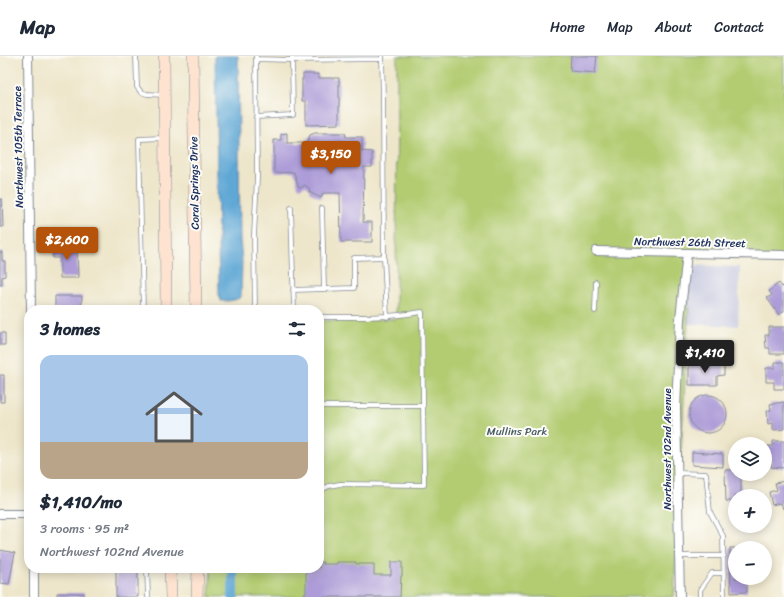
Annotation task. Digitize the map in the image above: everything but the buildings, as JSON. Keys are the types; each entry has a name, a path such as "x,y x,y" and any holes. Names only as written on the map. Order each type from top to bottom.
{"main road":[{"path":"164,56 166,305"},
{"name":"Coral Springs Drive","path":"192,56 196,305"},
{"path":"170,573 172,597"},
{"path":"197,597 198,573"}],"street":[{"name":"Northwest 105th Terrace","path":"28,56 31,305"},
{"name":"Northwest 26th Street","path":"596,251 784,255"},
{"name":"Northwest 102nd Avenue","path":"680,597 676,408 680,319 687,253"},
{"path":"0,514 24,514"},
{"path":"34,573 34,597"}],"lane":[{"path":"136,56 137,88 141,92 147,94 164,95"},
{"path":"255,305 254,235 257,178 256,58 382,58 384,257 387,317"},
{"path":"256,117 292,115 292,58"},
{"path":"143,305 139,139 164,138"},
{"path":"291,208 294,305"},
{"path":"322,208 324,289"},
{"path":"294,290 354,288 354,258 384,257"},
{"path":"594,311 596,282"},
{"path":"324,317 387,317 422,312 424,485 340,484 324,488"},
{"path":"324,406 423,406"},
{"path":"678,473 706,474 710,512 723,536 724,597"},
{"path":"679,556 724,556"},
{"path":"147,573 148,597"},
{"path":"700,597 700,590 712,574 724,574"}],"shaded area":[{"path":"691,265 740,267 738,326 688,324"}],"green space":[{"name":"Mullins Park","path":"397,56 784,56 784,259 691,257 674,597 209,597 211,573 324,573 324,321 396,319"}],"water":[{"path":"215,56 238,56 240,240 242,261 241,297 226,301 221,301 219,295"}],"waterway":[{"path":"233,573 233,597"}]}
